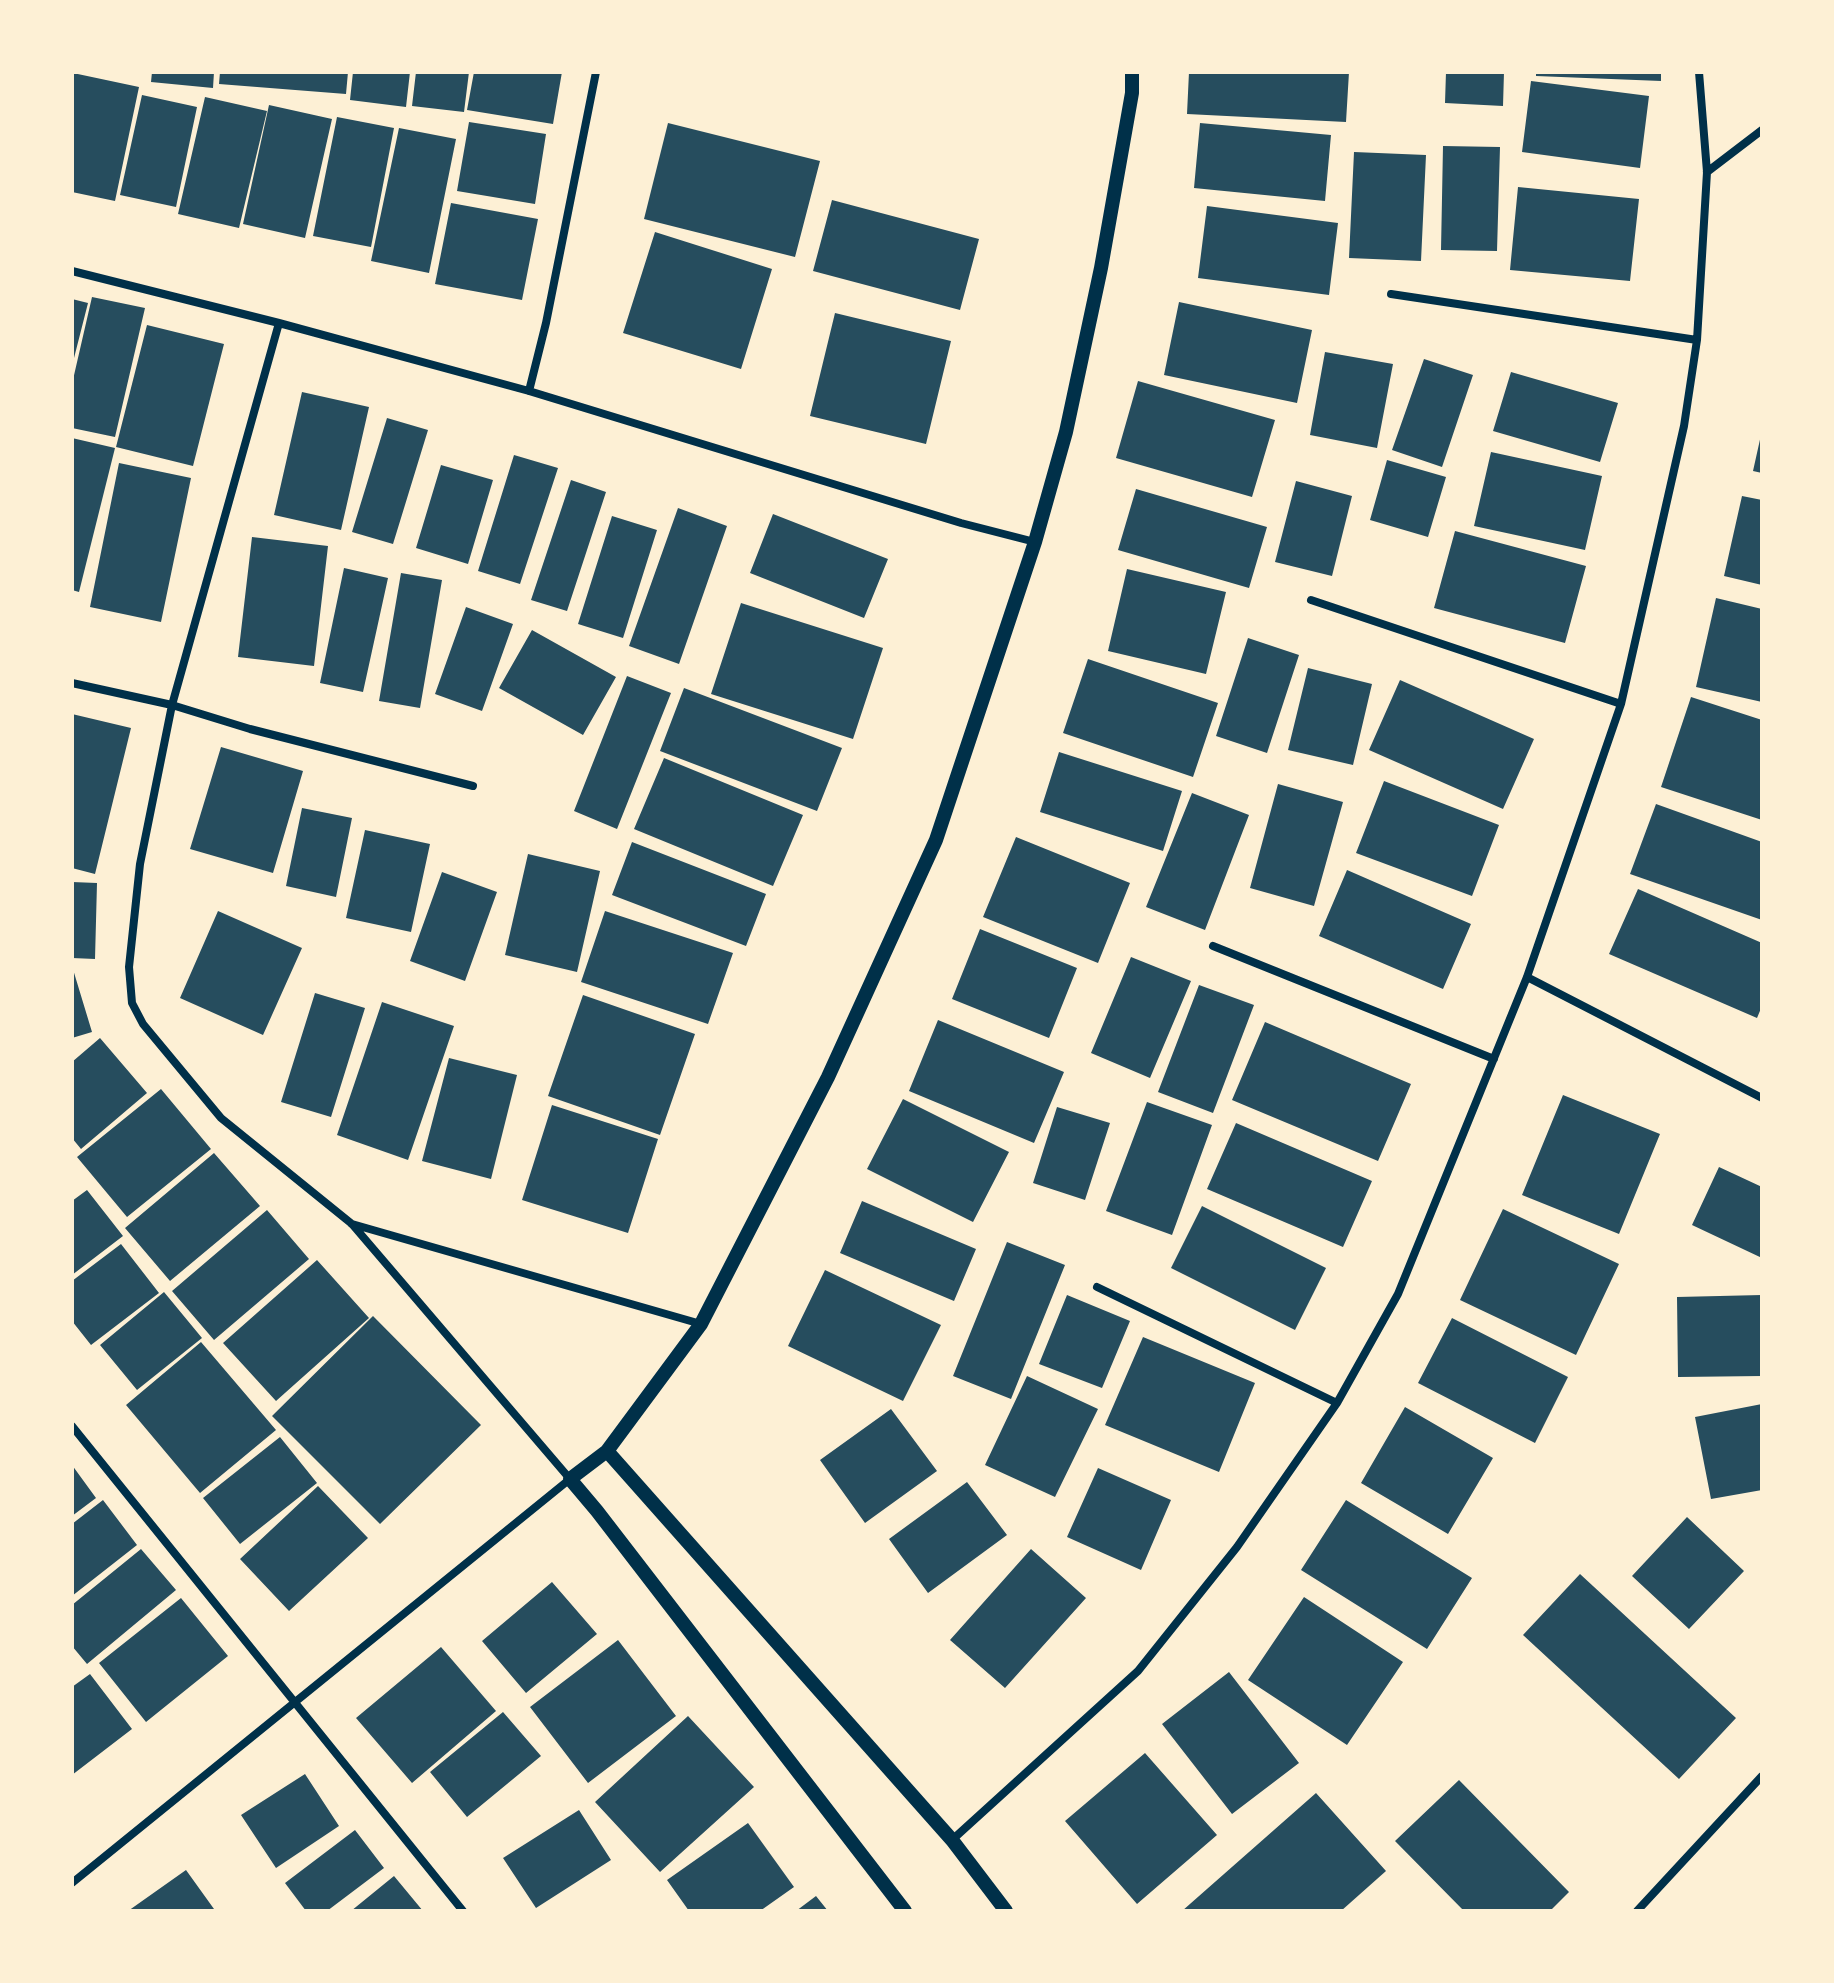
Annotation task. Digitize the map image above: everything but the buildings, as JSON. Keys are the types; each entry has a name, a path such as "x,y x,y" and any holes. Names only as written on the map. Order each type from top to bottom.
{"street":[{"path":"529,391 546,323 596,72"},
{"path":"72,1883 607,1451 701,1324 828,1077 936,840 1035,542 1066,432 1101,268 1132,93 1132,72"},
{"path":"952,1840 1138,1671 1237,1547 1337,1403 1398,1294 1527,977 1621,704 1684,426 1697,340 1707,172 1699,72"},
{"path":"1707,172 1762,130"},
{"path":"72,271 529,391 961,523 1035,542"},
{"path":"1391,294 1697,340"},
{"path":"279,323 172,705 138,879 129,967 132,1003 143,1024 221,1118 352,1224 570,1479 905,1911"},
{"path":"1311,600 1621,704"},
{"path":"72,683 172,705 250,729 473,786"},
{"path":"1213,946 1494,1059"},
{"path":"1527,977 1762,1098"},
{"path":"352,1224 701,1324"},
{"path":"1097,1287 1337,1403"},
{"path":"72,1426 463,1911"},
{"path":"607,1451 952,1840 1006,1911"},
{"path":"1637,1911 1762,1776"}]}
